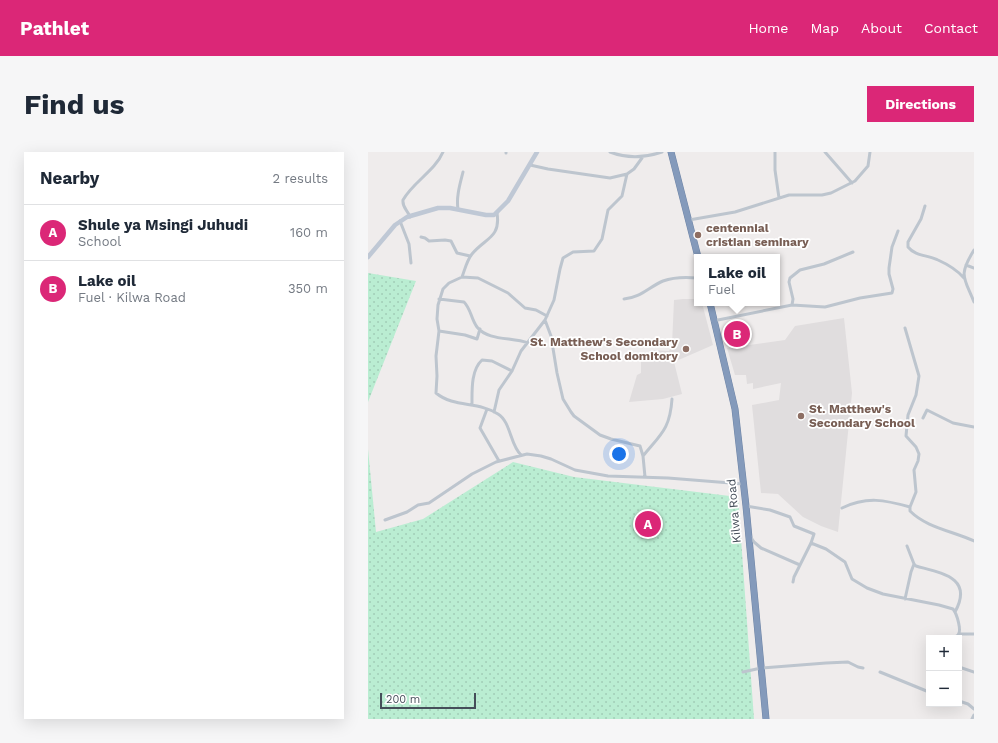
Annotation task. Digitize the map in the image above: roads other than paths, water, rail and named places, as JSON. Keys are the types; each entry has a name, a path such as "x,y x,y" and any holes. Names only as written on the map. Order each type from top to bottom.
{"highway":[{"path":"672,152 697,254"},
{"name":"Kilwa Road","path":"710,306 735,409 746,506 747,531 766,719"}],"main road":[{"path":"368,257 384,237 400,221 410,217 438,208 458,209 486,215 493,215 497,213 508,201 537,152"}],"street":[{"path":"410,217 403,206 403,200 416,183 440,158 443,152"},
{"path":"610,152 622,156 642,158 662,152"},
{"path":"775,152 775,170 779,198"},
{"path":"825,152 852,183"},
{"path":"689,220 735,212 789,195 822,195 831,193 852,183 866,169 870,152"},
{"path":"530,165 539,168 606,178 627,174 634,169 642,158"},
{"path":"458,209 458,192 463,172"},
{"path":"494,412 499,390 512,371 521,351 545,320 556,295 560,269 564,258 573,252 594,251 597,247 602,239 607,211 622,196 627,174"},
{"path":"925,206 921,219 908,242 908,247 915,252 938,260 958,272 964,278 974,302"},
{"path":"462,277 470,256 493,235 498,221 497,213"},
{"path":"400,221 409,244 411,263"},
{"path":"713,321 792,305 822,307 893,292 889,268 892,247 898,231"},
{"path":"421,237 429,241 451,241 457,253 470,256"},
{"path":"964,278 966,265 974,250"},
{"path":"792,305 793,298 789,282 793,275 800,270 824,264 853,252"},
{"path":"966,265 974,268"},
{"path":"521,454 515,447 510,431 501,417 494,412 472,404 447,400 436,394 436,356 439,331 437,318 439,299 443,289 449,282 462,277 473,277 487,282 508,293 525,308 536,310 546,316"},
{"path":"624,300 635,298 664,281 679,278 694,278"},
{"path":"439,299 464,302 468,307 474,323 480,329 499,338 528,342"},
{"path":"545,320 551,336 563,399 568,407 574,416 600,435 640,446 643,456 645,477"},
{"path":"905,328 920,376 916,395 908,414 906,436 916,447 919,454 914,470 916,492 910,507 911,512 930,525 960,534 974,541"},
{"path":"439,331 465,335 477,339 480,329"},
{"path":"472,404 472,390 475,371 478,364 482,360 489,360 512,371"},
{"path":"643,456 666,427 671,413 672,399"},
{"path":"487,409 479,426 499,461"},
{"path":"923,418 927,410 953,423 974,427"},
{"path":"385,520 407,512 418,505 429,503 472,474 499,461 521,454 541,456 571,469 590,473 743,484"},
{"path":"842,508 856,502 876,500 910,507"},
{"path":"746,506 770,510 790,517 794,526 813,533 814,535 811,543 793,582"},
{"path":"747,531 758,546 800,565"},
{"path":"811,543 826,549 844,562 851,577 860,584 874,591 905,599 948,607 955,612 959,634 974,634"},
{"path":"905,599 914,564 908,546"},
{"path":"914,564 916,566 946,574 957,582 961,592 961,597 955,612"},
{"path":"743,672 761,668 790,665 844,662 850,662 863,668"},
{"path":"962,668 974,672"},
{"path":"880,672 926,691"},
{"path":"962,702 968,704 974,709"},
{"path":"972,719 974,715"}],"place":[{"name":"centennial cristian seminary","path":"698,235"},
{"name":"Lake oil","path":"737,334"},
{"name":"St. Matthew's Secondary School domitory","path":"686,349"},
{"name":"St. Matthew's Secondary School","path":"801,416"},
{"name":"Shule ya Msingi Juhudi","path":"648,524"}]}
